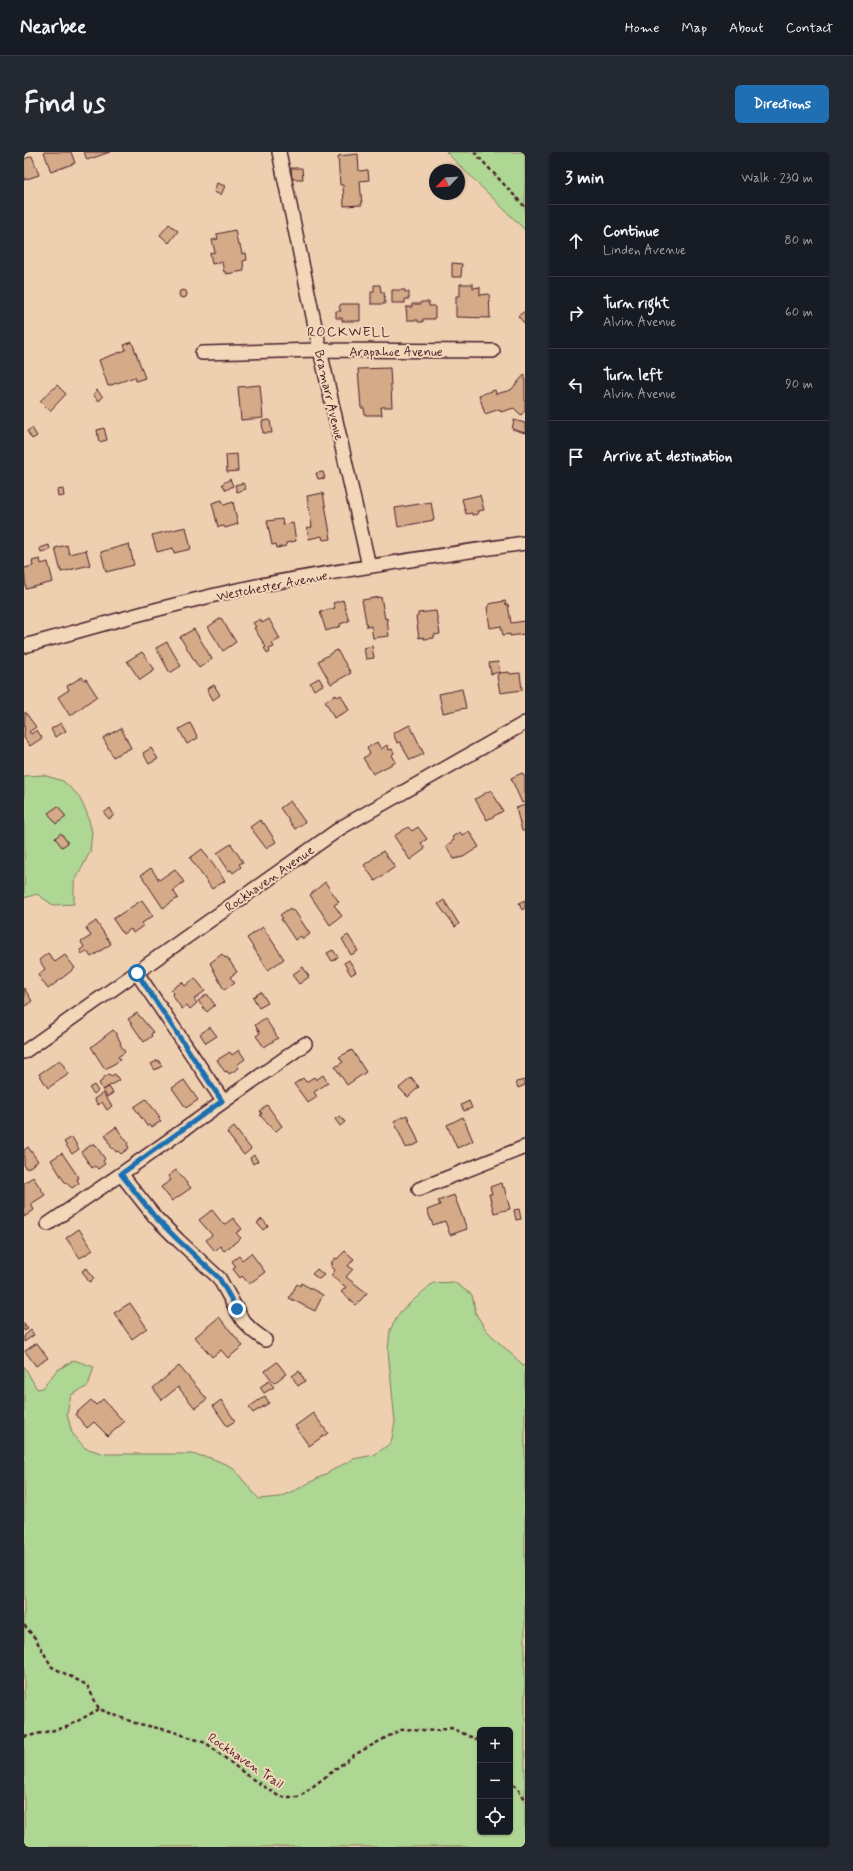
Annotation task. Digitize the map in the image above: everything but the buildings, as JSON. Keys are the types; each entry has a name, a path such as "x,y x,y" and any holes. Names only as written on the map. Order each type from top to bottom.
{"street":[{"name":"Bramarr Avenue","path":"279,152 320,350 369,566"},
{"name":"Arapahoe Avenue","path":"202,353 320,350 493,351"},
{"name":"Westchester Avenue","path":"24,646 140,615 254,587 369,566 525,543"},
{"name":"Rockhaven Avenue","path":"24,1052 342,827 525,723"},
{"path":"137,973 222,1101"},
{"path":"48,1224 305,1044"},
{"path":"420,1189 525,1147"},
{"path":"121,1174 155,1217 219,1278 243,1321 253,1331 266,1340"}],"path":[{"path":"474,152 525,207"},
{"path":"24,1625 35,1638 52,1667 86,1684 99,1709 67,1727 24,1737"},
{"name":"Rockhaven Trail","path":"99,1709 135,1723 170,1731 206,1743 248,1776 280,1797 299,1797 354,1755 400,1730 413,1729 434,1731 451,1728 477,1740"},
{"path":"513,1782 525,1799"}],"green space":[{"path":"446,152 525,152 525,230 465,171 465,164 458,164"},
{"path":"43,775 63,781 78,795 87,813 92,832 90,852 74,883 74,904 53,905 37,894 24,898 24,776"},
{"path":"454,1282 472,1295 476,1314 486,1330 525,1367 525,1847 24,1847 24,1366 37,1389 43,1388 56,1371 74,1360 94,1367 88,1386 71,1395 67,1414 72,1433 85,1448 105,1454 191,1454 211,1458 232,1467 259,1499 279,1497 298,1489 353,1459 374,1455 391,1443 395,1422 388,1350 390,1330 400,1312 433,1283"}],"district":[{"name":"ROCKWELL","path":"349,331"}],"route":[{"path":"137,973 222,1101 121,1174 155,1217 219,1278 237,1309"}]}
